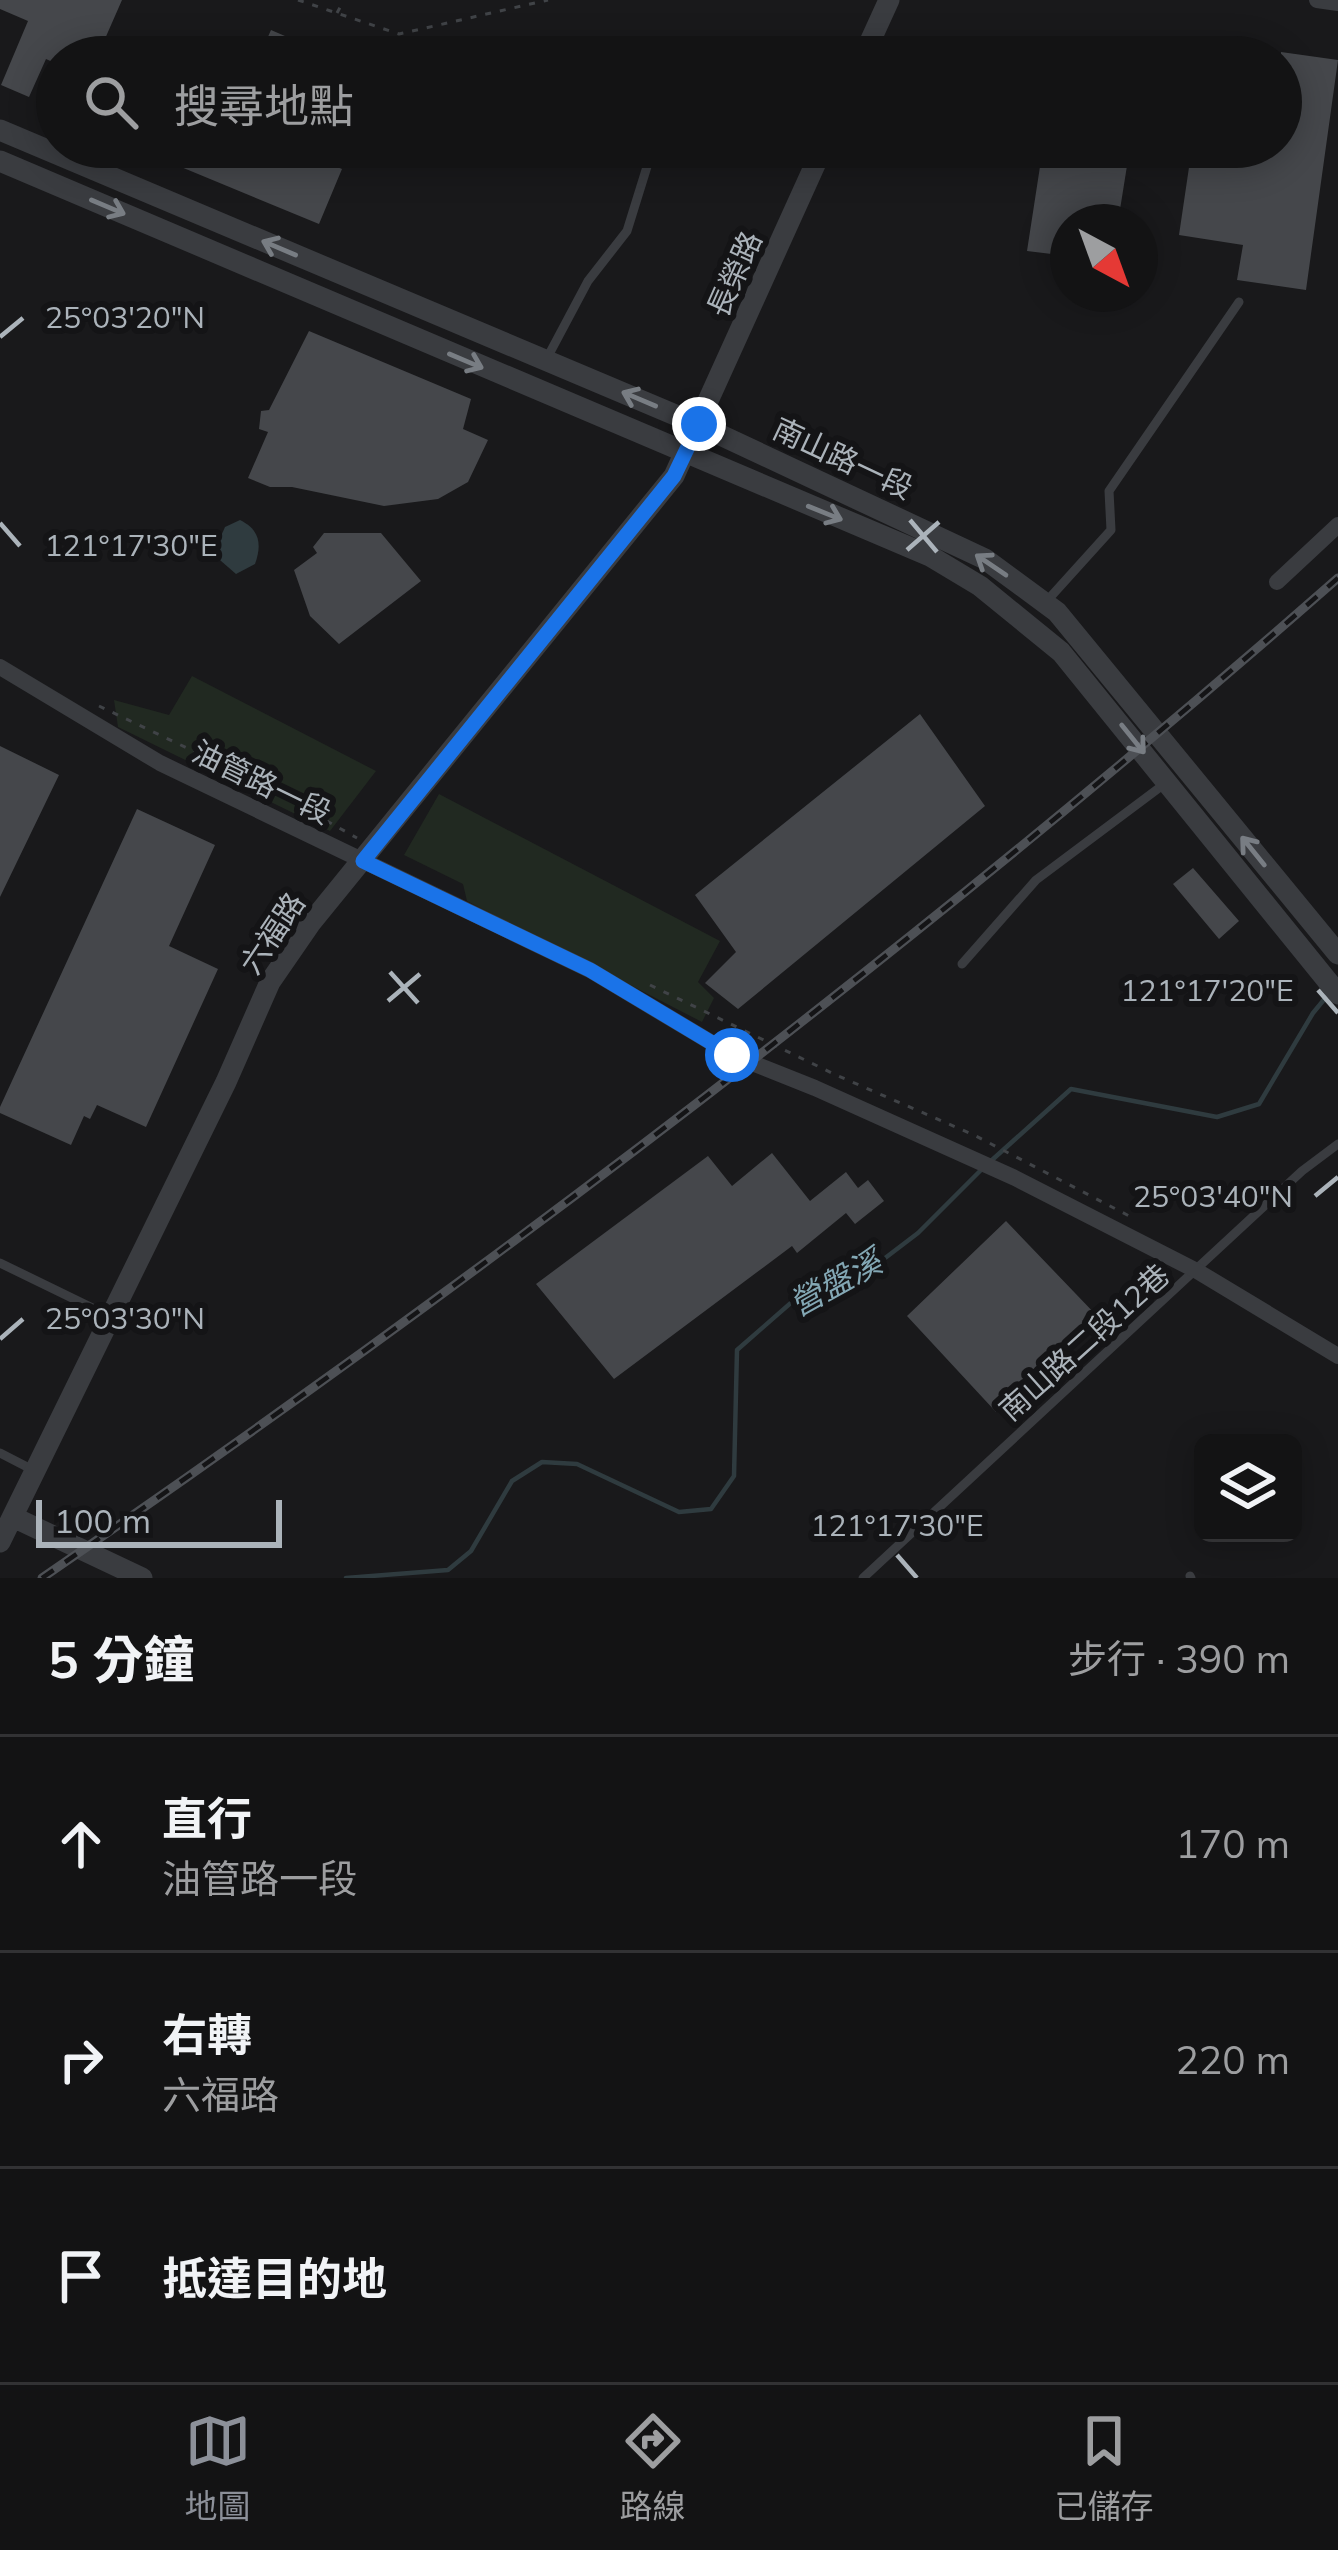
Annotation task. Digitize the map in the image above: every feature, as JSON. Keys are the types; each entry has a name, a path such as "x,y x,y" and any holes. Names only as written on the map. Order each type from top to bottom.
{"street":[{"path":"873,36 889,0"},
{"path":"1317,0 1338,3"},
{"name":"南山路一段","path":"0,130 36,145"},
{"name":"南山路一段","path":"0,161 930,556 980,586 1061,652 1337,993"},
{"name":"南山路一段","path":"90,168 699,424 985,559 1057,612 1333,948"},
{"name":"長榮路","path":"699,424 814,168"},
{"name":"六福路","path":"0,1542 226,1082 270,982 310,924 674,476 699,424"},
{"path":"1277,582 1338,525"},
{"name":"油管路一段","path":"0,667 160,763 368,854 590,970 732,1055 961,1152 1198,1271"},
{"path":"1198,1271 1338,1356"},
{"path":"13,1517 142,1578"}],"lane":[{"path":"546,360 588,281 627,232 647,168"},
{"path":"1044,603 1111,530 1108,491 1239,302"},
{"path":"962,964 1036,880 1167,782"},
{"name":"南山路二段12巷","path":"863,1578 1302,1171 1338,1144"},
{"path":"0,1263 110,1317"},
{"path":"0,1454 35,1471"}],"path":[{"path":"298,0 399,34 548,0"},
{"path":"337,13 344,1"},
{"path":"84,698 252,779 368,854"},
{"path":"646,983 836,1076 1031,1162"}],"shaded area":[{"path":"240,520 258,538 258,550 255,564 236,574 213,554 225,527"},
{"path":"192,676 376,771 330,831 118,727 114,700 169,715"},
{"path":"439,794 720,941 698,982 714,998 702,1022 467,901 463,884 404,855"}],"building":[{"path":"0,0 122,0 106,36 36,36 36,81 29,97 1,85 28,21 0,9"},
{"path":"1302,55 1338,60 1306,290 1237,280 1243,245 1179,235 1189,168 1302,168"},
{"path":"184,168 340,168 319,224"},
{"path":"1040,168 1127,168 1121,204 1050,204 1050,254 1027,251"},
{"path":"309,331 471,399 463,429 488,440 468,482 438,499 384,506 292,487 270,487 248,478 268,432 259,429 261,411 269,410"},
{"path":"324,533 381,533 421,581 339,644 310,616 294,570 317,553 313,547"},
{"path":"920,714 985,806 738,1009 705,983 736,952 695,895"},
{"path":"0,746 59,775 0,897"},
{"path":"137,809 215,845 169,946 218,969 146,1127 97,1105 90,1119 84,1116 71,1145 0,1113 0,1107"},
{"path":"1193,868 1239,921 1219,939 1173,884"},
{"path":"772,1153 810,1201 846,1172 858,1188 868,1180 884,1201 855,1224 846,1213 797,1253 792,1246 614,1379 536,1284 708,1156 732,1186"},
{"path":"1006,1221 1098,1317 996,1412 907,1316"}],"waterway":[{"name":"營盤溪","path":"992,1160 1071,1089 1217,1117 1259,1104 1327,996"},
{"name":"營盤溪","path":"346,1578 448,1570 471,1551 512,1481 542,1462 577,1464 679,1512 711,1509 734,1476 737,1350 801,1294 872,1268 918,1233 983,1168"}],"railway":[{"path":"42,1578 376,1342 705,1097 1026,842 1338,578"}],"route":[{"path":"699,424 674,476 363,861 590,970 732,1055"}]}
